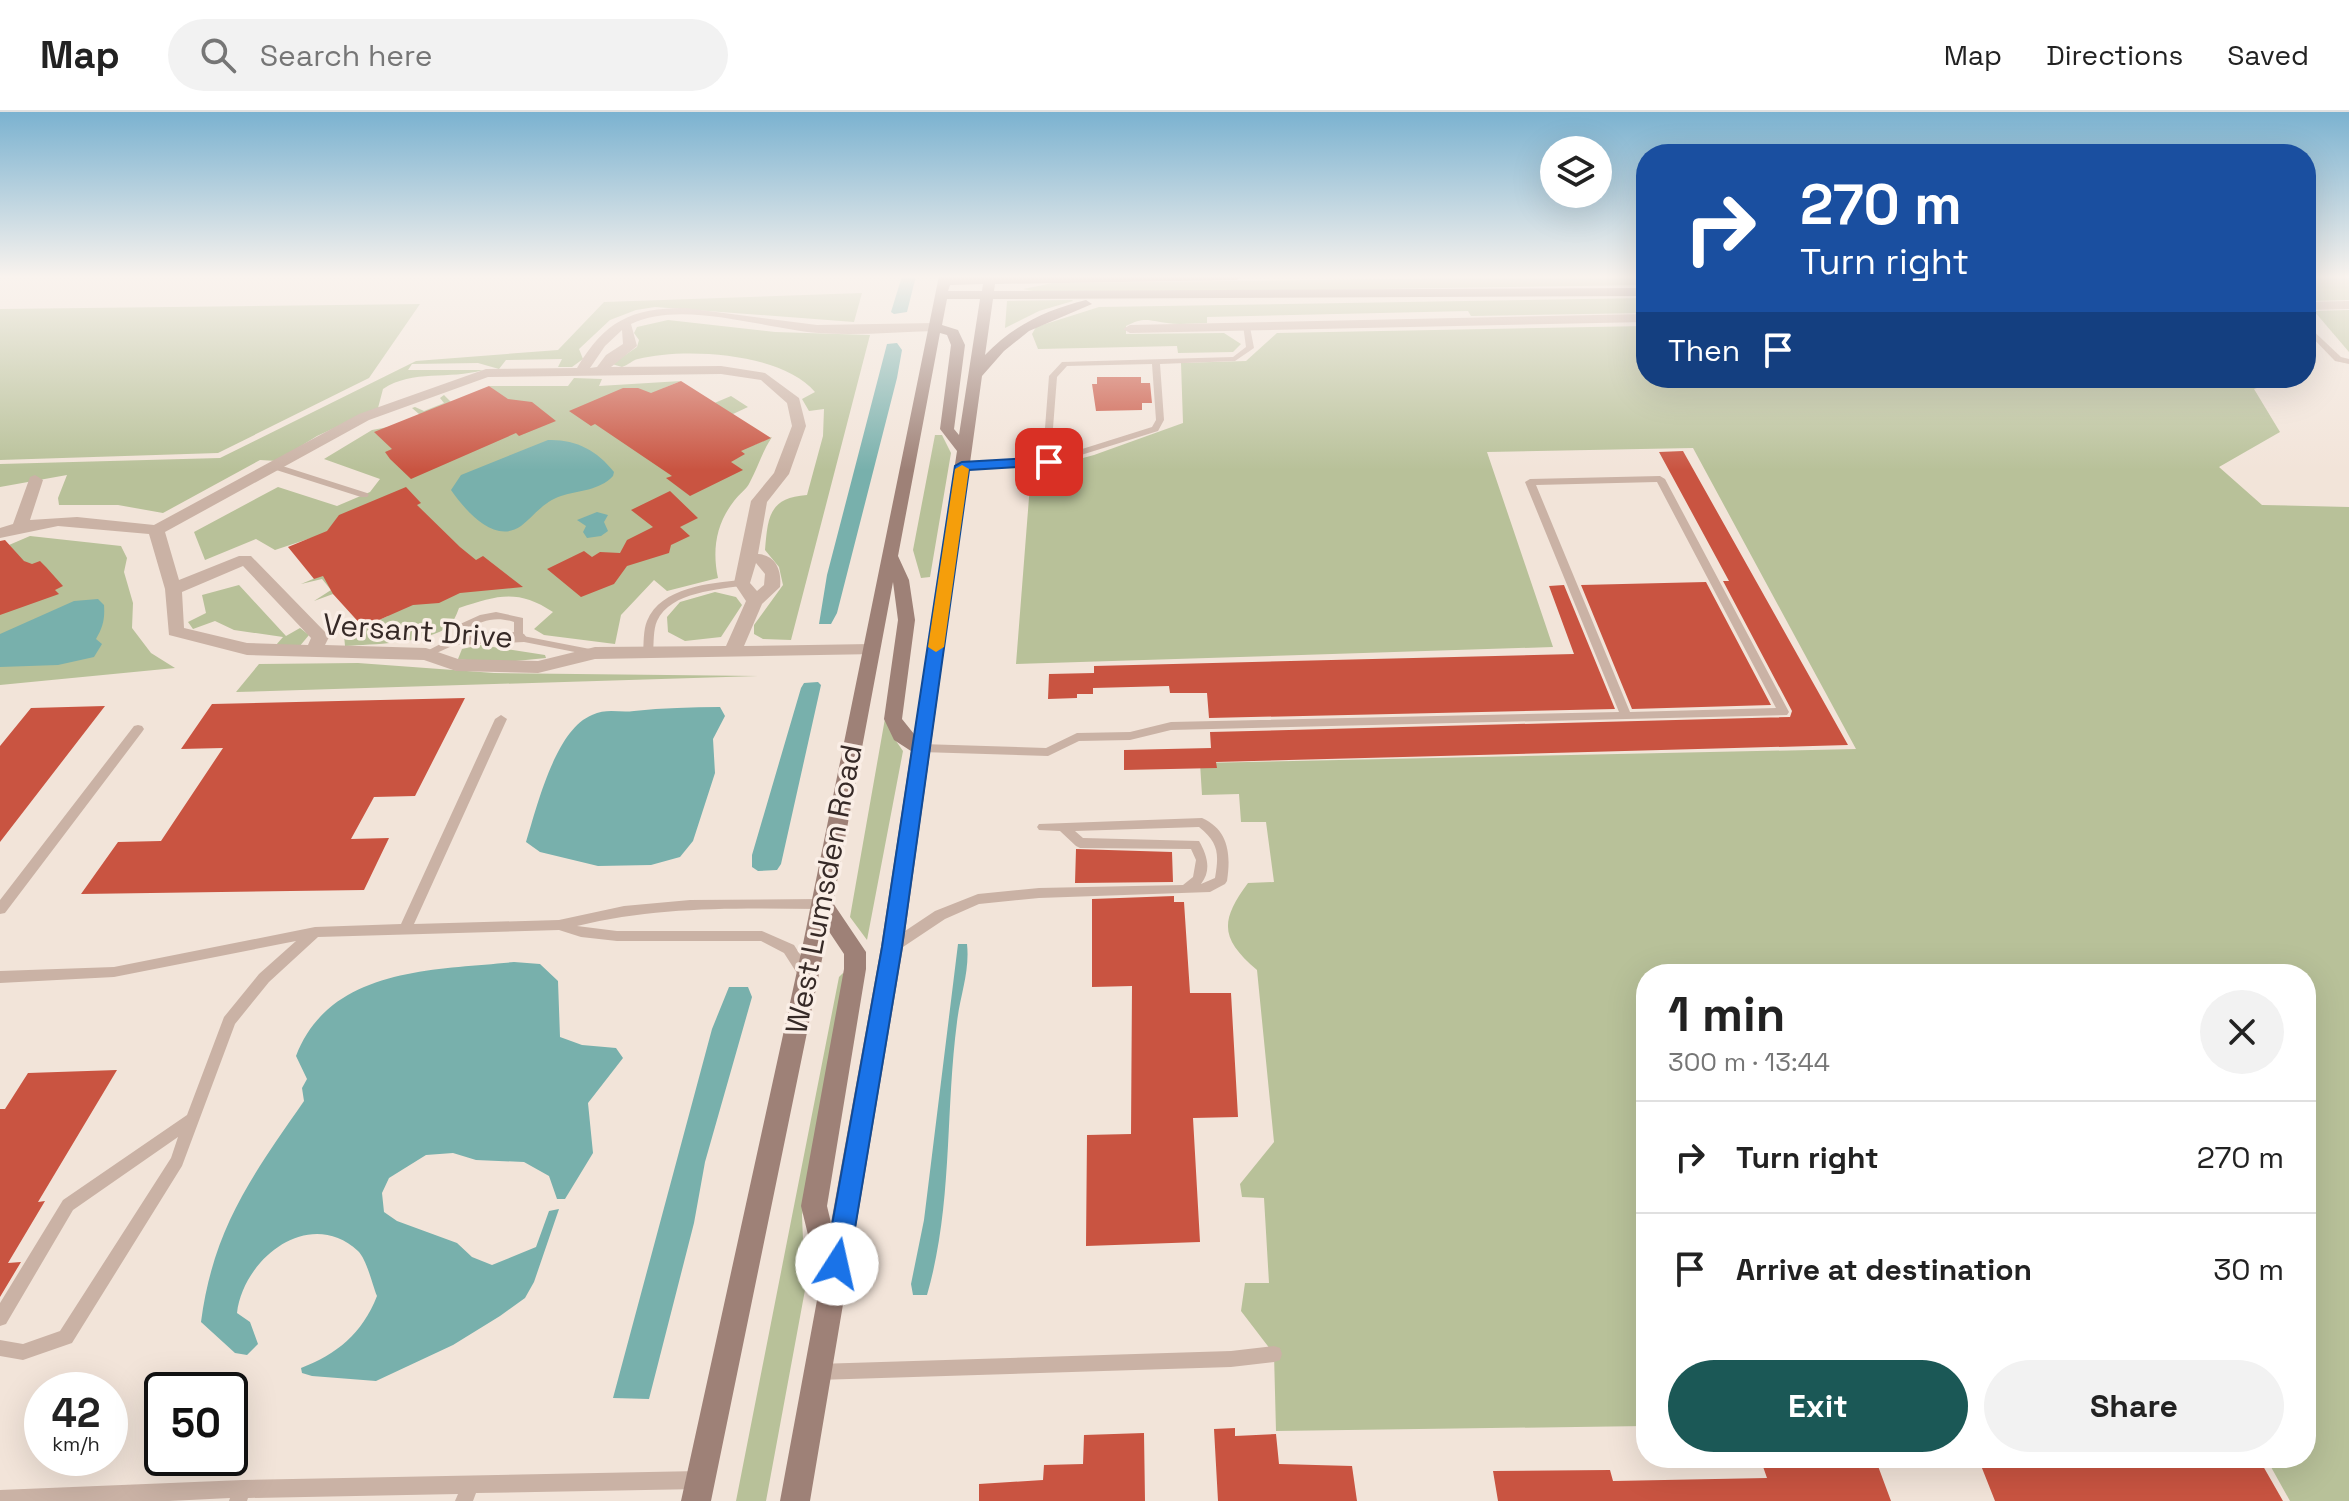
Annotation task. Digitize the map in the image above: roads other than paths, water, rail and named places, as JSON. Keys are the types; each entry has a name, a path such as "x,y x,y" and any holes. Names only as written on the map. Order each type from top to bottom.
{"main road":[{"name":"West Lumsden Road","path":"698,1490 808,977 932,341"},
{"path":"957,341 947,429 963,458"},
{"path":"795,1501 892,947 980,341"},
{"path":"976,375 1003,341"},
{"path":"891,557 904,581 909,601 893,719 901,735 921,748"},
{"path":"822,904 855,952 855,969 814,1206 832,1289"}],"street":[{"path":"582,370 606,341"},
{"path":"607,364 630,346 630,341"},
{"path":"591,356 607,364"},
{"path":"0,533 20,526 90,521 156,530 364,417 486,373 582,370 607,364 721,370 765,377 794,401 799,426 781,474 759,501 742,583 755,601"},
{"path":"20,526 35,480"},
{"name":"Versant Drive","path":"156,530 173,589 175,631 247,649 426,654 456,665 538,667 595,653 871,650"},
{"path":"732,652 755,601 772,587 773,574 764,559 749,558"},
{"path":"173,589 245,559 320,637 314,651"},
{"path":"459,639 518,638"}],"lane":[{"path":"1049,462 1059,454 1060,444 1049,428 1053,376 1057,370 1076,362 1235,359 1250,348 1249,341"},
{"path":"2320,341 2338,359 2349,362"},
{"path":"963,458 1049,462 1155,429 1160,420 1156,361"},
{"path":"273,466 364,495"},
{"path":"921,748 1048,752 1077,737 1130,736 1171,726 1626,716 1783,712 1660,479 1530,482 1626,716"},
{"path":"648,653 651,623 663,606 691,592 742,583"},
{"path":"518,638 595,653"},
{"path":"426,654 459,639"},
{"path":"405,929 501,719"},
{"path":"0,909 138,729"},
{"path":"892,947 940,915 978,899 1206,889 1221,881 1225,856 1218,834 1202,822 1043,827"},
{"path":"1063,826 1080,843 1195,844 1202,860 1199,879 1186,889"},
{"path":"0,977 114,972 315,932 559,925 651,908 822,904"},
{"path":"559,925 581,932 617,936 762,936 789,949 808,977"},
{"path":"0,1348 23,1352 66,1337 177,1161 229,1021 264,978 315,932"},
{"path":"0,1318 68,1205 191,1120"},
{"path":"817,1372 1231,1359 1274,1354"},
{"path":"0,1499 698,1490"}],"water":[{"path":"897,343 902,350 897,378 837,613 831,624 819,624 827,575 887,344"},
{"path":"548,440 567,441 585,447 607,464 614,472 613,476 595,487 555,499 511,531 501,531 481,523 451,490 461,475"},
{"path":"597,512 608,515 604,522 608,531 601,536 587,538 583,532 586,526 577,520"},
{"path":"98,599 104,605 104,615 96,639 102,644 94,657 58,665 0,667 0,634 74,601"},
{"path":"818,682 821,685 781,864 777,870 758,871 752,867 752,855 801,688 804,683"},
{"path":"720,707 725,716 713,739 715,773 693,841 680,857 651,865 598,866 540,852 526,842 549,771 568,736 579,723 603,712"},
{"path":"958,944 967,944 967,964 953,1056 941,1227 927,1295 913,1295 911,1284 924,1220"},
{"path":"514,962 540,964 558,981 560,1037 582,1045 616,1048 623,1058 588,1103 593,1153 565,1199 557,1199 549,1176 524,1162 476,1160 453,1153 426,1155 389,1178 382,1193 384,1212 397,1221 457,1243 472,1257 492,1265 536,1247 549,1211 559,1209 534,1282 525,1298 453,1345 376,1381 312,1376 302,1373 301,1368 347,1341 364,1321 377,1296 367,1266 358,1251 339,1239 319,1234 300,1237 281,1245 252,1274 242,1293 237,1313 250,1322 258,1344 247,1355 235,1353 201,1322 207,1289 225,1231 238,1205 304,1101 302,1088 307,1079 296,1056 312,1027 333,1005 359,989 388,979 419,972"},
{"path":"729,987 748,987 752,997 705,1162 694,1223 649,1399 613,1398 712,1029"}]}
